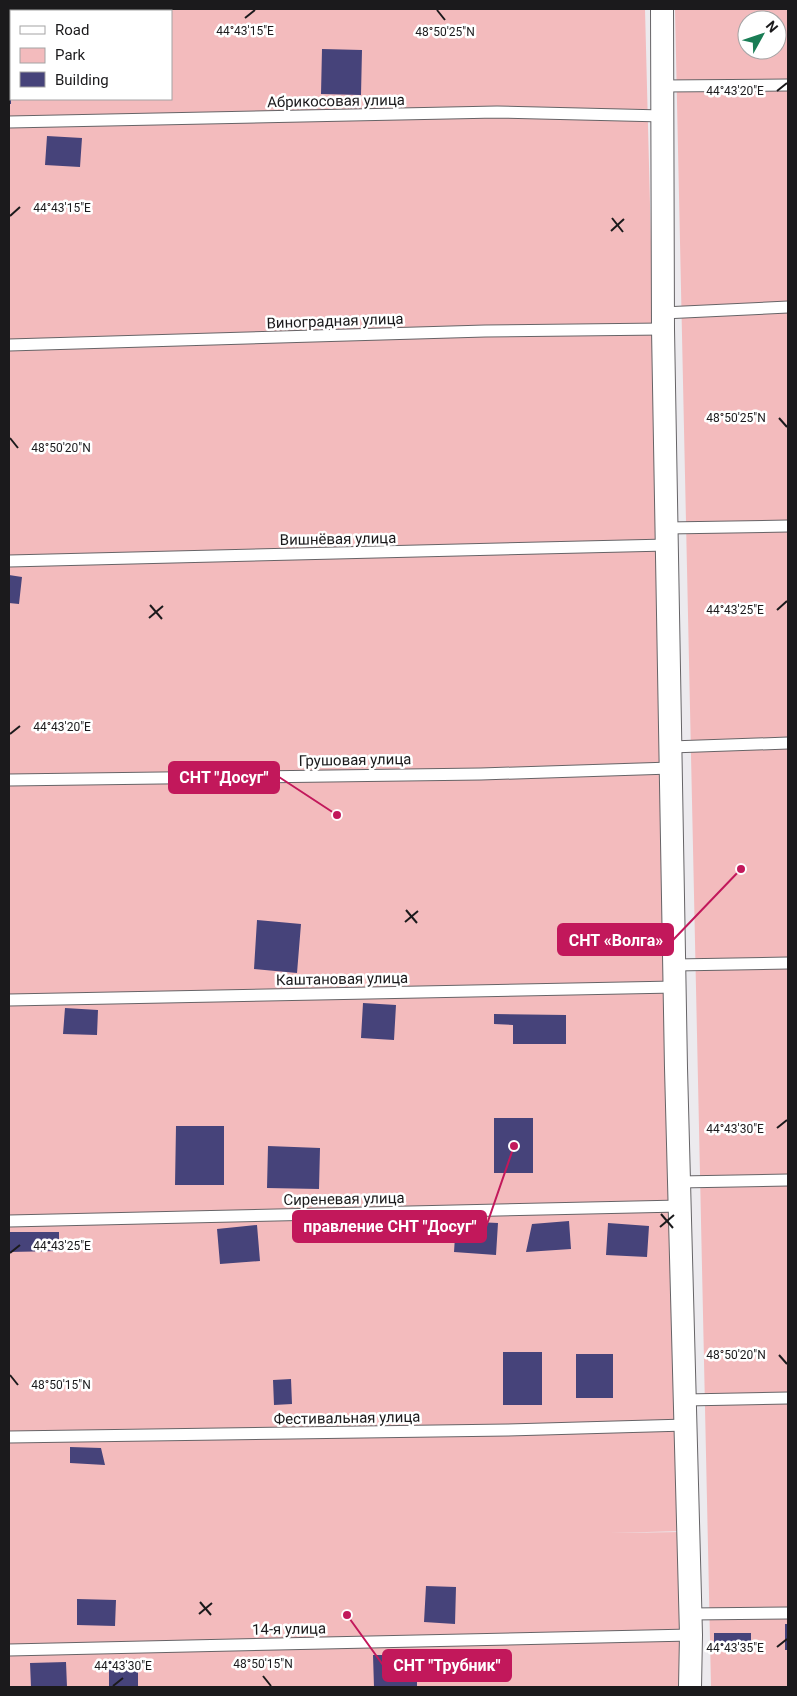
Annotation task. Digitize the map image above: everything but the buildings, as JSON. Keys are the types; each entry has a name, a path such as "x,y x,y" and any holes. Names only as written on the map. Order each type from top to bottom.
{"street":[{"path":"662,9 663,321 679,1182 691,1624 690,1687"}],"lane":[{"path":"663,86 788,84"},
{"name":"Абрикосовая улица","path":"9,122 497,112 663,116"},
{"name":"Виноградная улица","path":"9,345 485,331 663,321 788,307"},
{"name":"Вишнёвая улица","path":"9,562 667,537 788,526"},
{"name":"Грушовая улица","path":"9,780 481,774 671,758 788,743"},
{"path":"675,965 788,963"},
{"name":"Каштановая улица","path":"9,1000 675,987"},
{"path":"679,1182 788,1180"},
{"name":"Сиреневая улица","path":"9,1221 680,1206"},
{"path":"685,1400 788,1398"},
{"name":"Фестивальная улица","path":"9,1437 508,1430 686,1424"},
{"name":"14-я улица","path":"9,1650 691,1624 788,1613"}],"green space":[{"path":"9,9 645,9 684,1531 610,1533 683,1532 686,1687 9,1687"},
{"path":"675,9 788,9 788,1687 711,1687"}],"place":[{"name":"СНТ \"Досуг\"","path":"337,815"},
{"name":"СНТ «Волга»","path":"741,869"},
{"name":"правление СНТ \"Досуг\"","path":"514,1146"},
{"name":"СНТ \"Трубник\"","path":"347,1615"}]}
